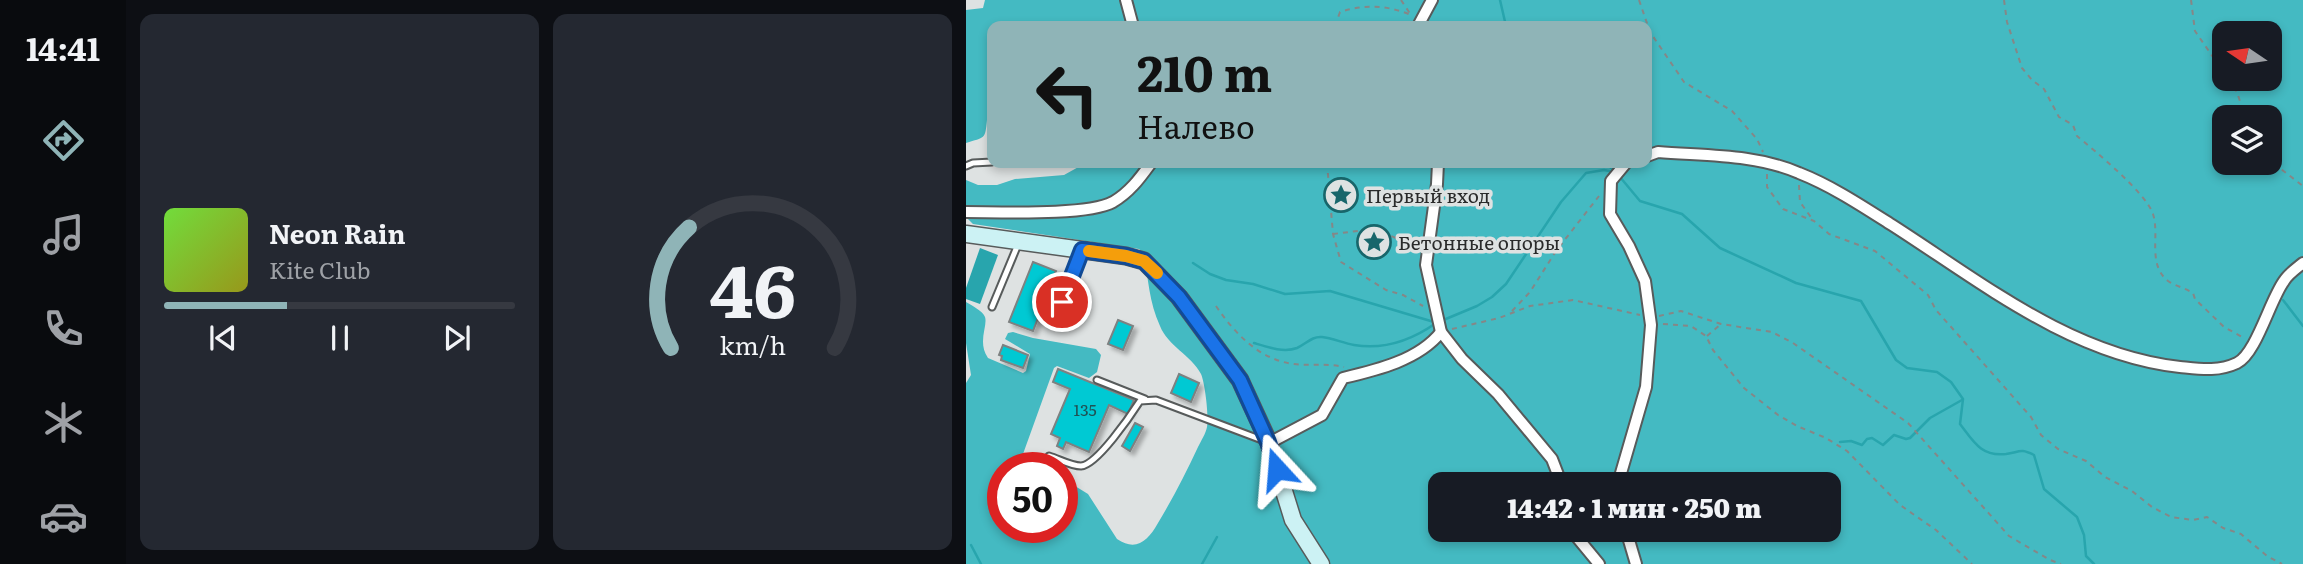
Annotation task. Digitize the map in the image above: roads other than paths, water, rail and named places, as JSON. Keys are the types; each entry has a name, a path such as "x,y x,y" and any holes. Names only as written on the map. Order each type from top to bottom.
{"main road":[{"path":"966,234 1126,256 1144,261 1158,274 1179,297 1240,380 1268,443 1293,520 1321,564"}],"street":[{"path":"1126,0 1132,21"},
{"path":"1421,21 1432,0"},
{"path":"1652,154 1658,152 1766,161 1801,173 1867,209 2046,324 2123,355 2163,365 2215,370 2240,362 2254,343 2285,279 2303,263"},
{"path":"966,212 1091,209 1112,203 1135,185 1147,168"},
{"path":"1438,168 1426,265 1441,331 1462,359 1498,394 1552,459 1557,472"},
{"path":"1621,472 1646,387 1651,321 1645,281 1610,214 1611,181 1622,168"},
{"path":"1268,443 1322,415 1343,377 1393,364 1428,345 1441,331"},
{"path":"1582,542 1599,564"},
{"path":"1630,542 1636,564"}],"lane":[{"path":"966,166 987,162"},
{"path":"992,307 1020,240"},
{"path":"1053,323 1082,250"},
{"path":"1097,380 1147,400"},
{"path":"1078,464 1086,465 1094,459 1125,426 1140,401 1147,400 1156,400 1268,443"}],"waterway":[{"path":"1500,0 1505,21"},
{"path":"1611,168 1616,172"},
{"path":"1441,321 1477,306 1506,284 1561,202 1586,173 1604,170 1614,172"},
{"path":"1620,177 1640,201 1682,214 1720,248 1796,283 1861,301 1896,360 1907,368 1937,372 1951,382 1963,399 1960,424 1978,447 1990,453 2023,451 2034,455 2044,489 2077,517 2084,535 2086,556 2094,564"},
{"path":"1193,263 1226,280 1253,284 1285,294 1330,291 1434,322"},
{"path":"2283,300 2303,326"},
{"path":"1254,343 1287,350 1322,337 1354,345 1387,345 1407,339 1436,323"},
{"path":"1840,442 1851,441 1862,445 1872,438 1883,445 1894,435 1910,438 1930,418 1962,400"},
{"path":"1202,564 1217,537"},
{"path":"971,545 981,564"}],"place":[{"name":"Первый вход","path":"1341,195"},
{"name":"Бетонные опоры","path":"1374,242"}]}
